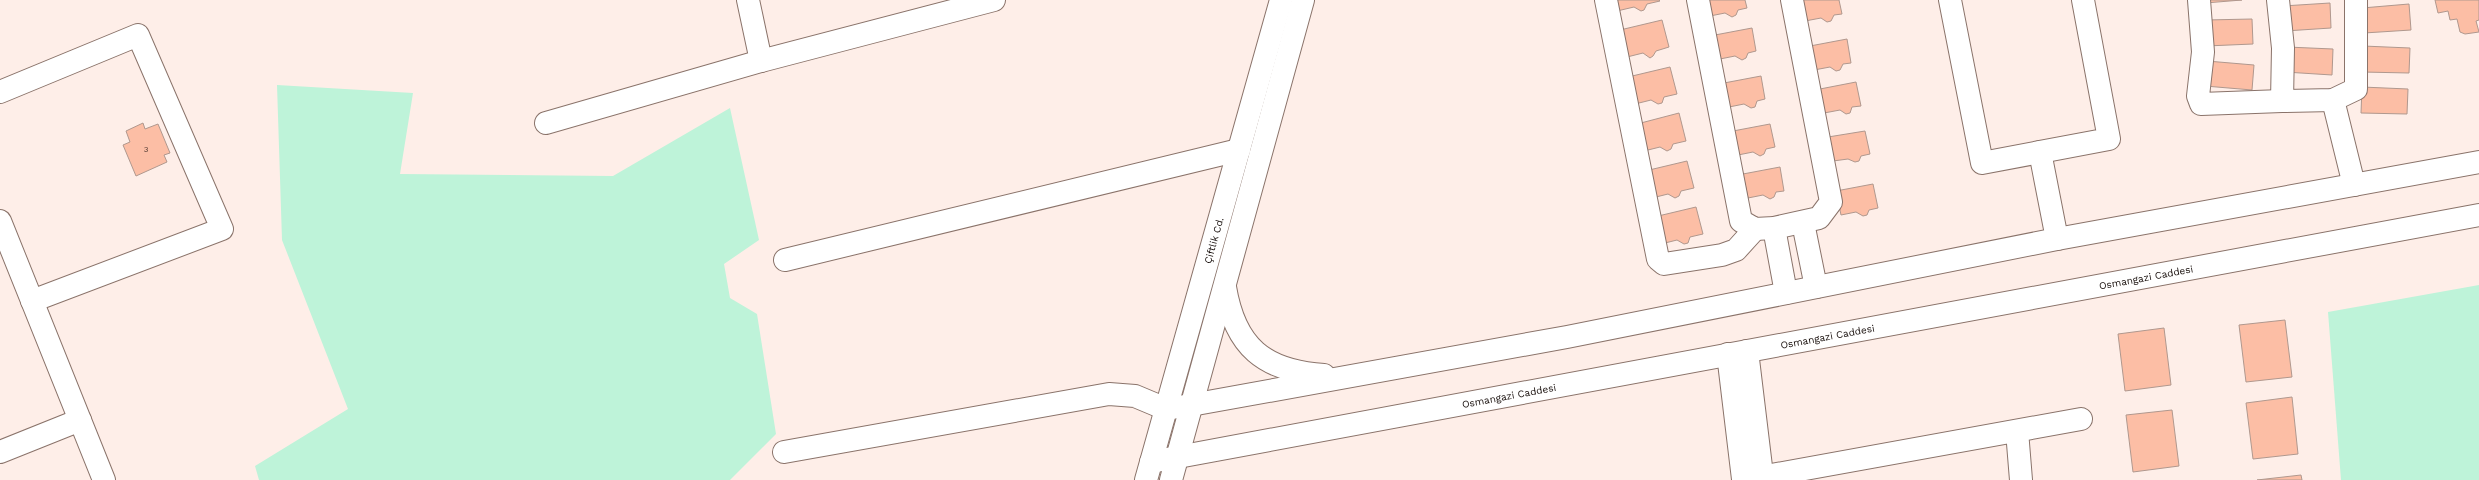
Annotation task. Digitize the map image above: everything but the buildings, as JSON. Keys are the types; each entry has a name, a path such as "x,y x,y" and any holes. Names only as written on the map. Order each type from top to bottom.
{"street":[{"path":"748,0 761,61"},
{"path":"546,122 761,61 935,8 994,0"},
{"name":"Çiftlik Cd.","path":"1149,471 1281,0"},
{"path":"1170,480 1303,0"},
{"path":"1606,0 1658,259 1664,264 1722,255 1736,250 1764,228"},
{"path":"1698,0 1741,221 1764,228 1803,223 1819,218 1830,202 1792,0"},
{"path":"1950,0 1982,163 2109,139 2083,0"},
{"path":"2199,0 2203,52 2198,96 2202,104 2333,100 2356,89 2356,0"},
{"path":"2278,0 2283,48 2282,101"},
{"path":"0,92 138,35 222,229 32,301"},
{"path":"2333,100 2354,184"},
{"path":"785,260 1239,150"},
{"path":"2040,152 2057,239"},
{"path":"784,452 1109,394 1135,396 1166,409 1191,405 1566,337 2057,239 2479,162"},
{"name":"Osmangazi Caddesi","path":"1149,471 1177,458 2479,214"},
{"path":"0,221 104,480"},
{"path":"1803,223 1816,287"},
{"path":"1764,228 1786,293"},
{"path":"1224,283 1233,321 1242,340 1258,356 1282,368 1306,374 1349,376"},
{"path":"1738,352 1750,478 1822,472 2081,419"},
{"path":"0,452 80,420"},
{"path":"2017,431 2021,480"}],"green space":[{"path":"277,85 413,93 400,174 613,176 730,108 759,240 724,264 730,298 757,314 776,434 730,480 259,480 255,466 348,409 282,240"},
{"path":"2479,285 2479,480 2341,480 2328,312"}]}
